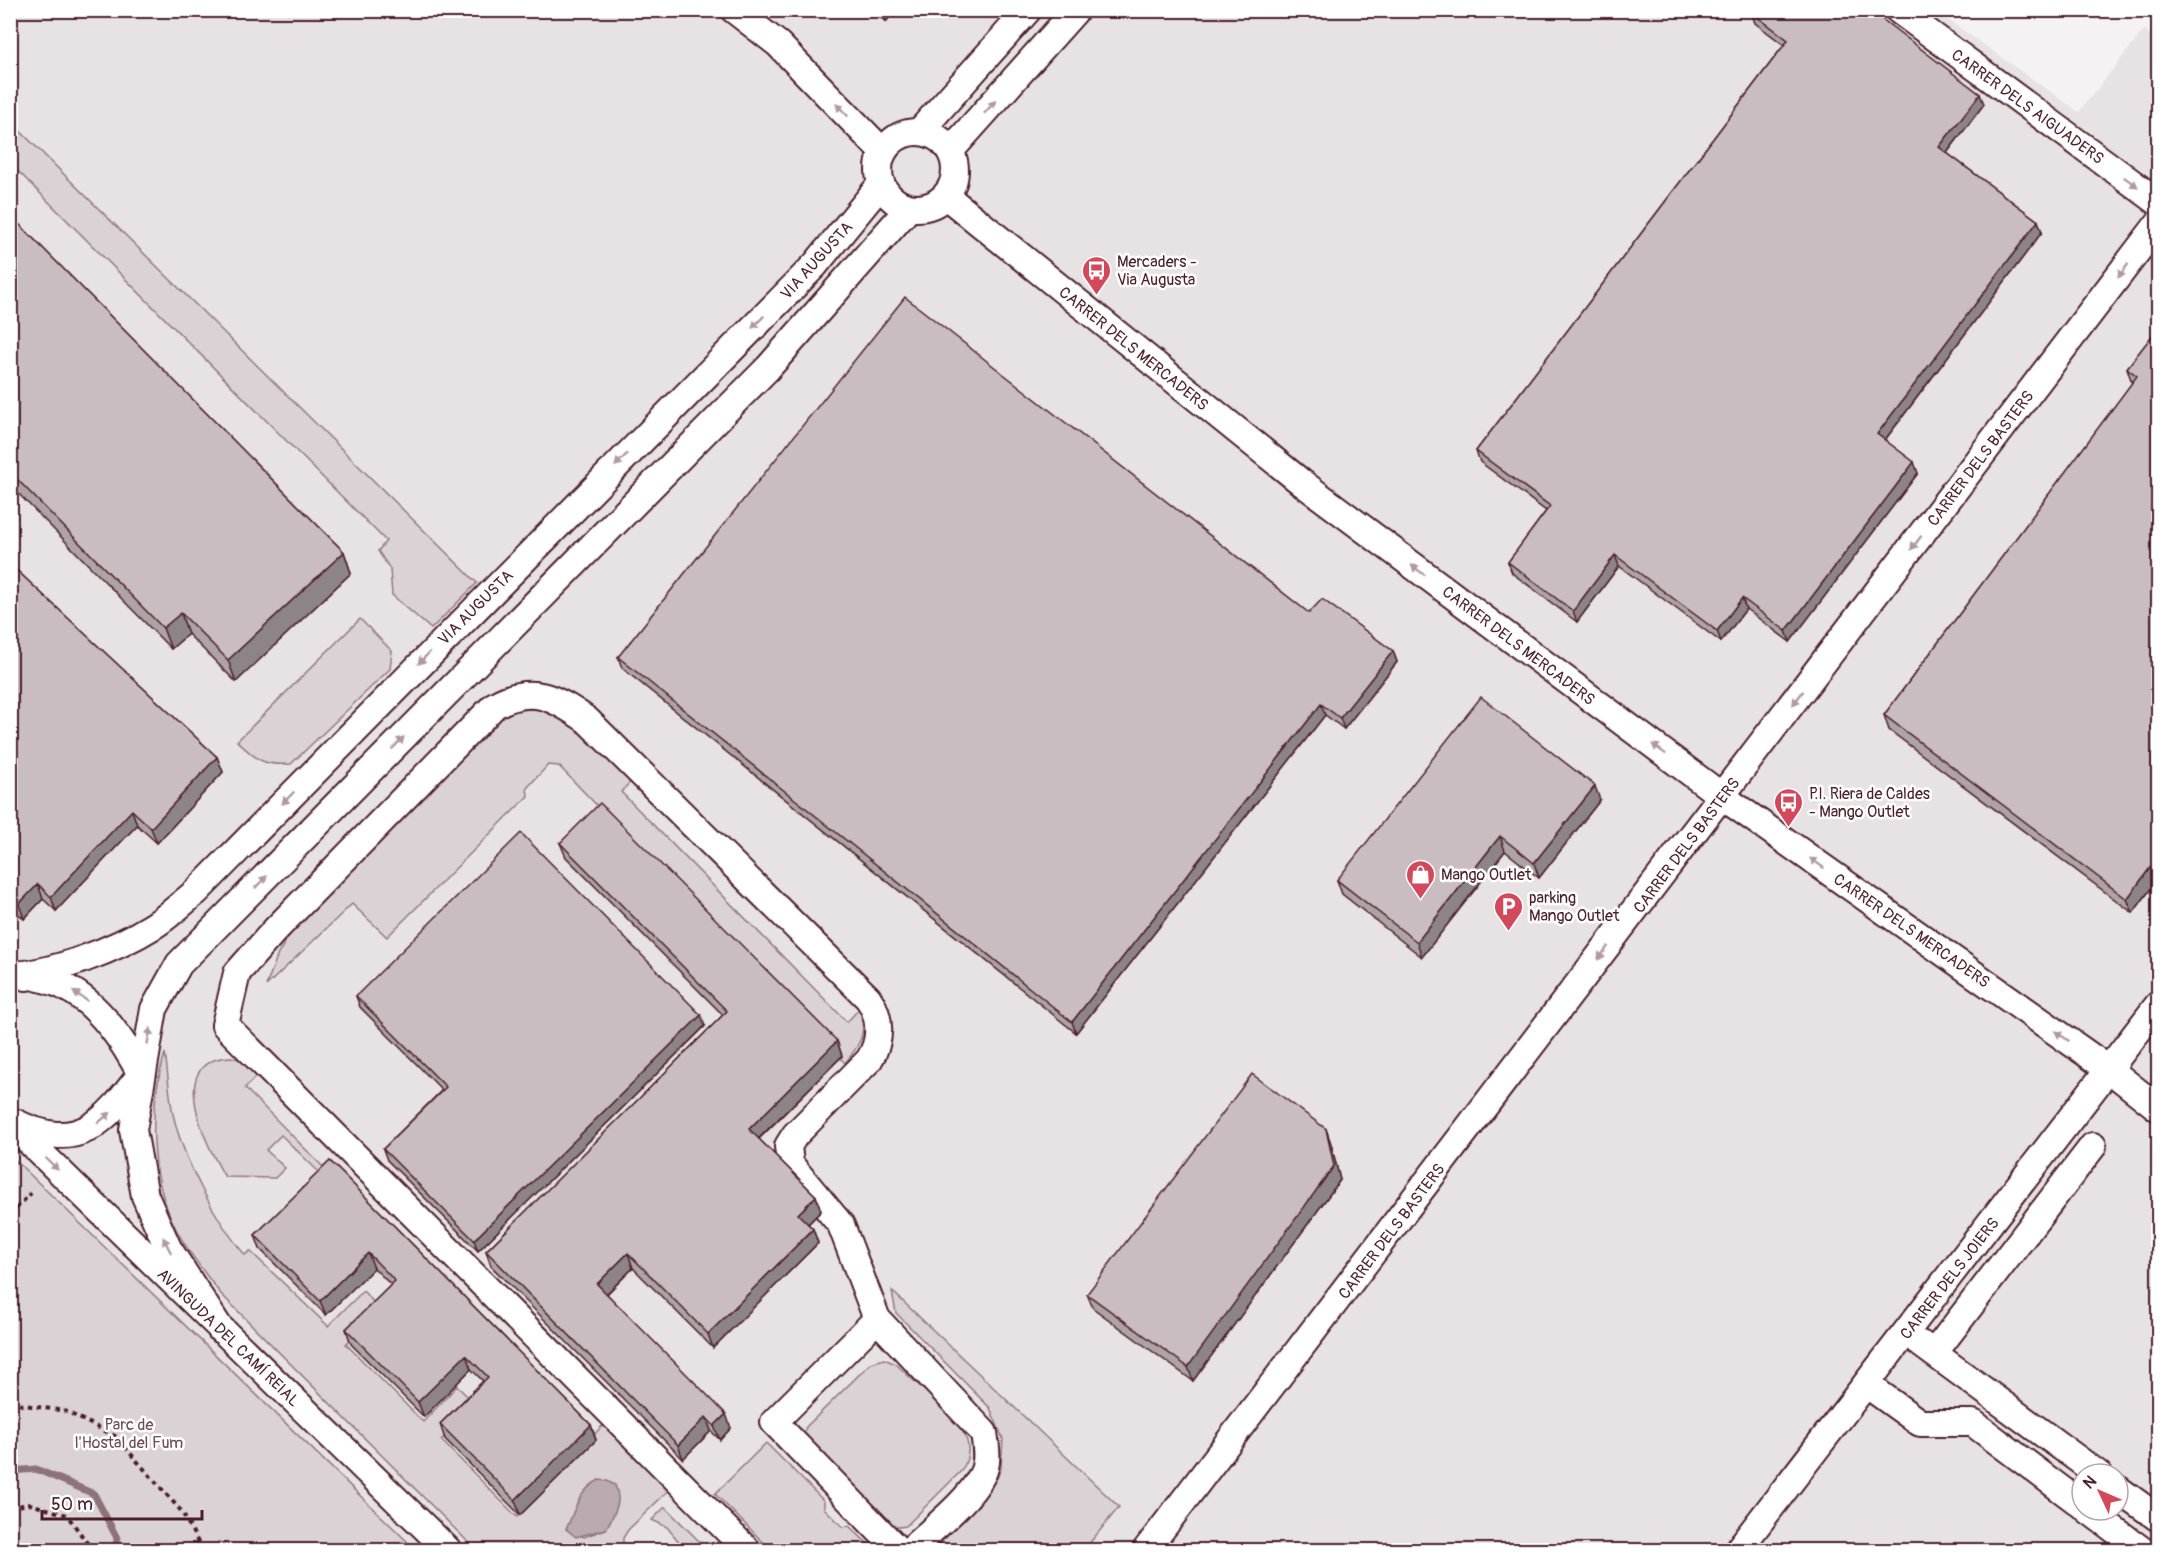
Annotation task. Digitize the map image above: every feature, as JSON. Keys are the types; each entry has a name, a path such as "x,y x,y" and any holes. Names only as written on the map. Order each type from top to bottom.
{"street":[{"path":"734,10 778,44 883,152"},
{"path":"920,131 1028,10"},
{"path":"951,150 1076,10"},
{"name":"CARRER DELS AIGUADERS","path":"1898,10 2158,202"},
{"path":"920,131 941,139 951,150 956,175 946,196 935,204 921,208 909,208 888,195 881,184 879,164 883,152 892,140 909,132 920,131"},
{"name":"VIA AUGUSTA","path":"17,979 97,954 153,926 196,892 815,265 881,184"},
{"name":"CARRER DELS MERCADERS","path":"946,196 1301,482 1723,797 2110,1070 2158,1108"},
{"path":"221,1330 168,1248 145,1196 133,1130 154,1009 179,964 768,368 909,208"},
{"name":"CARRER DELS BASTERS","path":"1146,1551 2158,224"},
{"path":"747,1551 225,1025 237,973 275,930 495,705 512,696 537,694 562,703 587,720 868,998 877,1010 878,1028 875,1049 868,1060 795,1135 788,1146 790,1164 841,1225 877,1319 984,1433 987,1454 983,1474 968,1494 910,1551"},
{"name":"VIA AUGUSTA","path":"17,979 65,987 92,1004 124,1044 141,1074"},
{"name":"CARRER DELS JOIERS","path":"1738,1551 2158,1005"},
{"path":"10,1122 32,1131 55,1134 82,1133 115,1109 141,1074"},
{"name":"AVINGUDA DEL CAMÍ REIAL","path":"10,1122 448,1551"},
{"path":"1934,1353 2093,1146"},
{"path":"877,1319 774,1422 897,1551"},
{"path":"1906,1333 2082,1462"},
{"path":"1866,1384 1920,1423 1973,1423 2070,1496"},
{"path":"2130,1498 2158,1518"},
{"path":"2104,1522 2142,1551"}],"path":[{"path":"10,1215 32,1193"},
{"path":"10,1403 65,1411 115,1436 182,1512 201,1551"},
{"path":"11,1505 30,1504 67,1515 90,1547 88,1551"}],"shaded area":[{"path":"1934,10 2079,112 2144,30 2158,40 2158,1550 416,1550 11,1156 10,11"},
{"path":"599,1480 615,1485 618,1502 614,1513 606,1529 576,1537 566,1529 586,1490"}],"green space":[{"path":"10,121 477,583 431,629 392,595 390,569 378,551 386,541 11,164"},
{"path":"360,619 392,651 390,669 291,764 267,763 250,753 237,741"},
{"path":"542,708 570,719 632,780 621,792 847,1022 859,1009 863,1025 861,1038 845,1063 610,829 609,818 559,766 548,765 527,788 528,796 387,937 352,904 266,986 278,954 296,924 498,718 518,710"},
{"path":"165,1053 170,1099 184,1150 201,1188 222,1225 245,1255 250,1251 328,1326 363,1291 381,1310 346,1344 423,1422 457,1386 476,1405 441,1440 517,1517 603,1425 669,1490 628,1530 623,1538 623,1550 476,1550 220,1293 196,1262 176,1229 160,1187 154,1142 159,1074","holes":["573,1516 606,1529 584,1537 566,1529"]},
{"path":"231,1057 242,1060 259,1073 245,1088 329,1173 325,1178 281,1135 266,1150 285,1168 275,1178 225,1177 201,1126 194,1088 199,1072 210,1061"},
{"name":"Parc de l'Hostal del Fum","path":"11,1156 416,1550 11,1550"},
{"path":"892,1291 1119,1507 1084,1550 933,1550 964,1520 997,1478 1001,1468 1003,1439 990,1408 896,1313"},
{"path":"884,1359 896,1364 945,1410 962,1430 968,1446 967,1458 962,1470 906,1526 891,1528 803,1435 806,1427 871,1363"},
{"path":"766,1443 824,1501 824,1508 843,1527 849,1526 868,1544 870,1550 771,1550 715,1494"},
{"path":"665,1507 708,1550 684,1548 667,1527 652,1520"}],"building":[{"path":"1752,10 1870,10 1980,94 1939,147 2038,221 1877,434 1914,462 1786,631 1742,598 1717,631 1615,555 1573,611 1508,562 1550,506 1476,451 1788,40 1751,12"},
{"path":"10,215 344,552 228,660 181,613 163,628 10,472"},
{"path":"905,297 1309,613 1322,599 1393,651 1340,718 1321,704 1072,1022 618,657"},
{"path":"2158,328 2158,857 2127,899 1884,715 2137,376 2127,368"},
{"path":"10,564 217,757 151,828 132,810 51,897 38,884 19,904 10,897"},
{"path":"1481,697 1595,786 1534,863 1500,836 1417,942 1337,880"},
{"path":"600,803 837,1041 749,1129 816,1196 798,1214 813,1229 708,1334 628,1253 597,1284 726,1414 714,1426 706,1417 678,1445 486,1251 727,1011 560,843"},
{"path":"521,833 701,1015 474,1240 383,1149 446,1087 356,996"},
{"path":"1252,1074 1326,1129 1334,1166 1188,1367 1087,1294"},
{"path":"330,1161 591,1425 515,1500 440,1424 488,1377 466,1355 418,1402 346,1329 395,1281 368,1253 320,1301 255,1235"}],"waterway":[{"path":"10,1471 36,1469 94,1494 117,1538 116,1550"}],"place":[{"name":"Mercaders - Via Augusta","path":"1096,296"},
{"name":"P.I. Riera de Caldes - Mango Outlet","path":"1788,828"},
{"name":"Mango Outlet","path":"1420,900"},
{"name":"parking Mango Outlet","path":"1508,932"}]}
